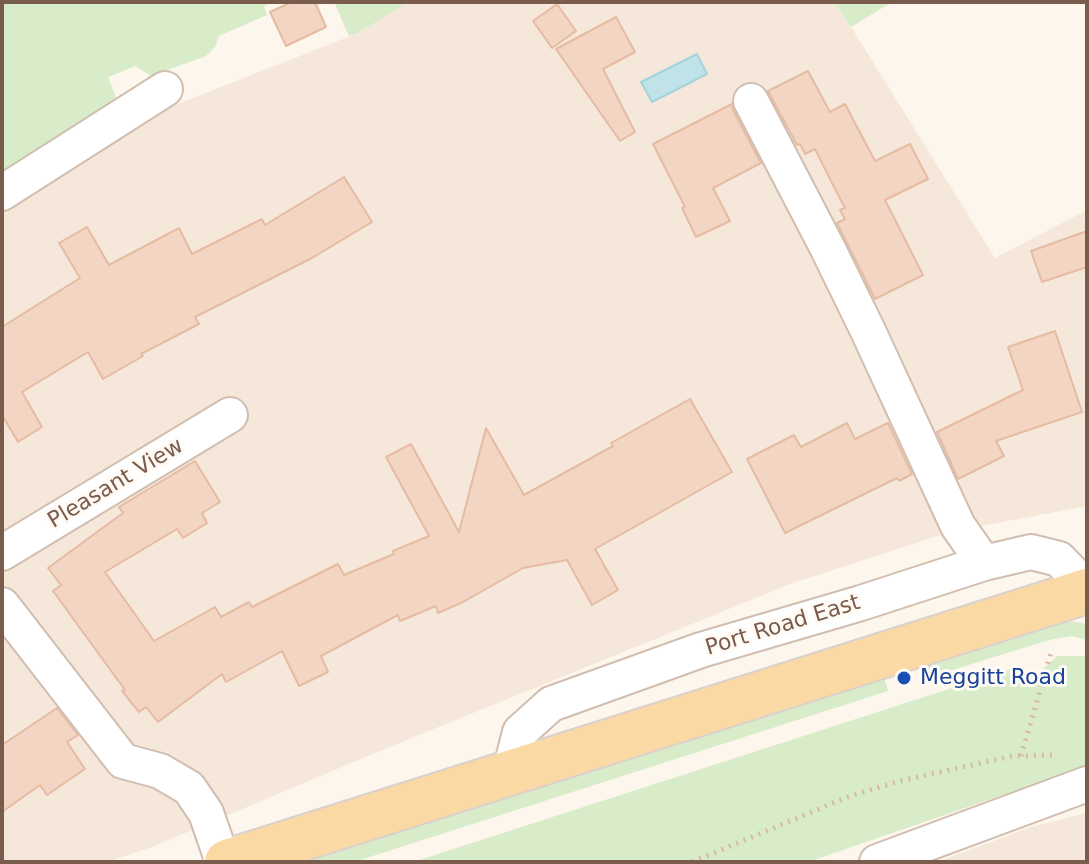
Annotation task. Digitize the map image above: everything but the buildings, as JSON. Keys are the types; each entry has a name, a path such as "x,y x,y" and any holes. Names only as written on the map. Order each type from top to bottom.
{"main road":[{"name":"Port Road East","path":"225,862 1087,589"}],"street":[{"path":"2,193 165,89"},
{"path":"751,101 855,305 958,526 984,563"},
{"name":"Pleasant View","path":"2,553 230,415"},
{"name":"Port Road East","path":"510,772 520,732 551,704 701,650 984,563 1031,552 1059,559 1087,589"},
{"path":"2,605 123,761 160,771 189,788 206,813 225,862"},
{"path":"877,862 1087,784"}],"path":[{"path":"1021,756 1052,649"},
{"path":"692,862 850,796 900,781 1021,756 1061,755"}],"shaded area":[{"path":"409,2 834,2 995,258 1087,210 1087,506 950,532 793,583 152,847 106,862 2,862 2,177 358,33"},
{"path":"1087,813 1087,862 937,862 1031,827"}],"green space":[{"path":"2,2 275,2 264,6 267,15 219,36 215,47 206,56 151,76 135,66 108,77 118,103 2,177"},
{"path":"334,2 409,2 349,36"},
{"path":"834,2 892,2 851,27"},
{"path":"1061,620 1087,625 1087,640 1072,636 1049,640 930,677 925,665"},
{"path":"1057,656 1087,656 1087,766 808,862 413,862 1014,668 1033,678"},
{"path":"884,678 888,691 354,862 296,862"}],"water":[{"path":"697,54 707,74 652,102 641,82"}],"place":[{"name":"Meggitt Road","path":"904,678"}]}
